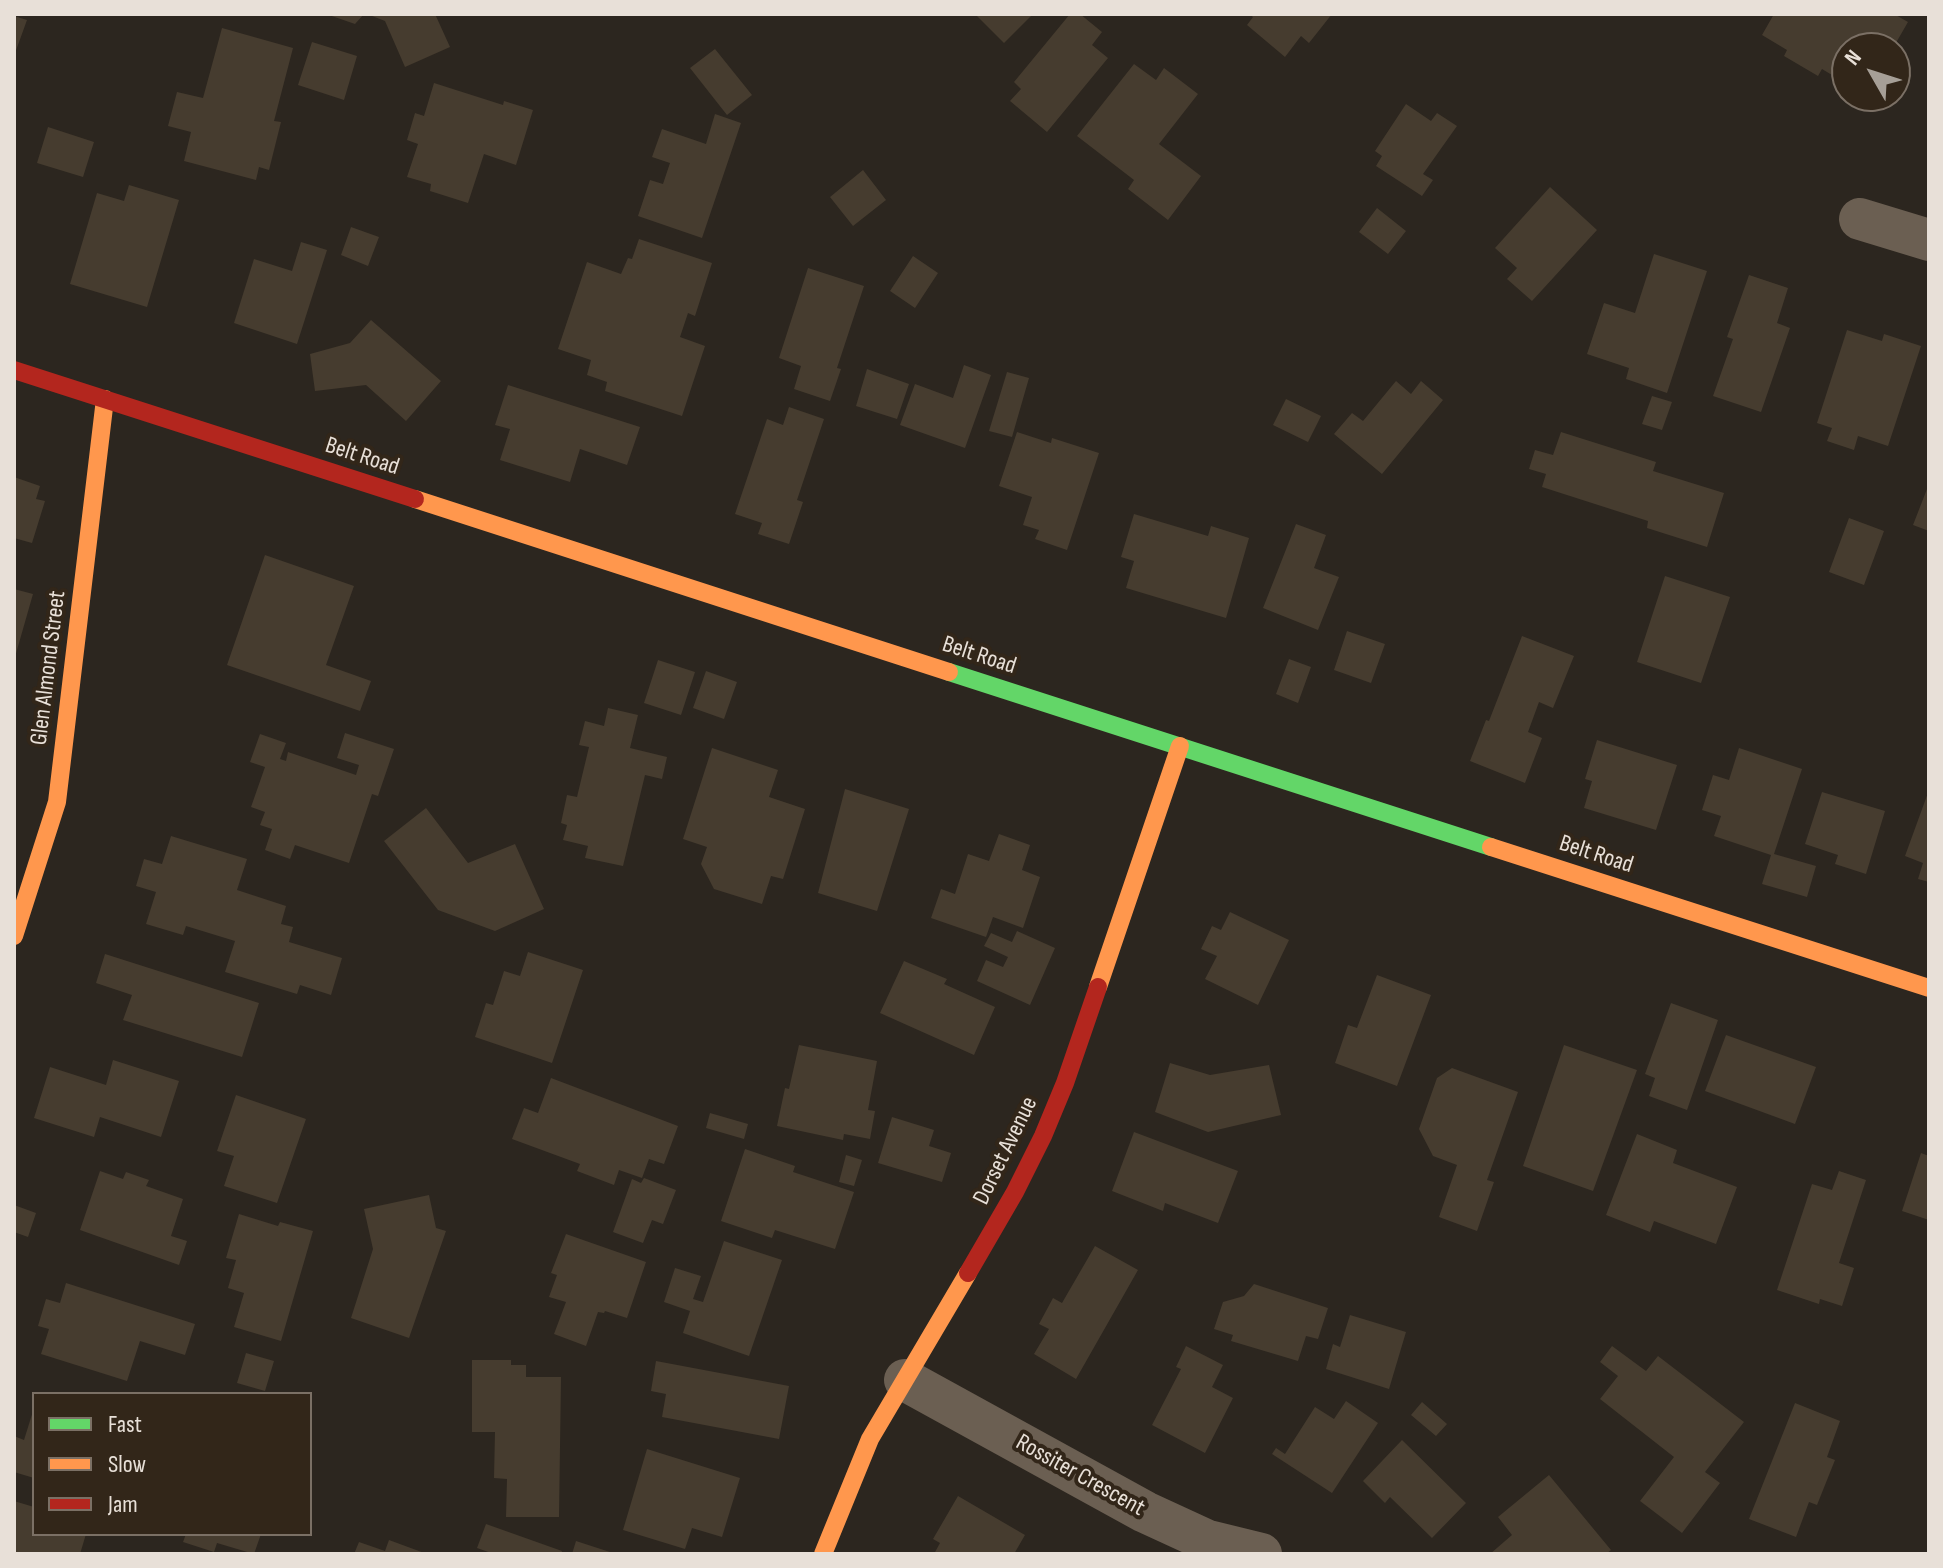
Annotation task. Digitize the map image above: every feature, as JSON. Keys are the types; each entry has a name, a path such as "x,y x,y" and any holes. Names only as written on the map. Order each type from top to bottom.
{"street":[{"path":"1860,219 1929,240"},
{"name":"Belt Road","path":"14,370 1929,988"},
{"name":"Glen Almond Street","path":"14,936 57,802 105,399"},
{"name":"Dorset Avenue","path":"823,1554 870,1439 1015,1192 1043,1136 1065,1083 1180,746"},
{"name":"Rossiter Crescent","path":"905,1380 1145,1512 1208,1541 1261,1554"}],"building":[{"path":"326,14 364,14 355,24"},
{"path":"367,14 435,14 450,47 405,67 385,21"},
{"path":"975,14 1033,14 1004,43"},
{"path":"1070,14 1080,14 1102,32 1092,45 1108,58 1047,132 1010,101 1021,89 1014,82"},
{"path":"1249,14 1332,14 1309,43 1301,36 1285,57 1247,25 1253,17"},
{"path":"1774,14 1894,14 1908,22 1902,32 1831,32 1831,74 1822,69 1818,76 1784,56 1787,50 1762,35"},
{"path":"14,16 27,20 14,56"},
{"path":"222,28 293,48 274,121 281,122 269,170 259,167 256,180 184,161 191,132 168,126 177,92 203,98"},
{"path":"312,42 357,56 344,100 298,85"},
{"path":"715,49 752,95 727,115 690,68"},
{"path":"1134,64 1156,80 1164,68 1198,94 1159,144 1201,176 1168,220 1128,189 1134,180 1077,136"},
{"path":"434,83 503,105 504,101 533,110 516,165 484,154 468,203 430,191 431,184 407,177 418,144 407,140 415,113 424,116"},
{"path":"1406,104 1431,121 1437,113 1457,126 1423,174 1433,180 1422,196 1376,166 1382,156 1375,151"},
{"path":"715,114 741,123 702,238 638,216 650,180 663,184 670,163 652,157 662,129 706,144"},
{"path":"48,127 94,142 83,177 37,163"},
{"path":"863,170 886,200 853,226 830,197"},
{"path":"129,185 179,200 147,307 70,284 97,193 124,201"},
{"path":"1550,187 1597,230 1532,301 1507,279 1517,268 1495,248"},
{"path":"1377,208 1406,231 1388,254 1359,232"},
{"path":"351,227 379,237 368,266 341,255"},
{"path":"639,239 712,263 695,316 688,313 680,337 705,346 682,416 605,391 607,382 587,375 591,360 558,349 587,262 621,274 628,258 632,259"},
{"path":"301,242 327,250 297,344 234,323 254,259 292,271"},
{"path":"1654,254 1707,271 1667,393 1626,379 1629,368 1587,354 1604,303 1635,313"},
{"path":"913,256 938,273 915,308 890,291"},
{"path":"808,268 864,286 837,368 841,369 830,401 794,389 801,366 779,358"},
{"path":"1749,275 1788,288 1777,323 1790,328 1761,412 1713,396 1733,339 1727,337"},
{"path":"371,320 441,381 406,421 366,385 315,391 310,354 350,343"},
{"path":"1847,330 1882,341 1884,334 1921,346 1888,446 1858,436 1854,450 1827,441 1832,428 1817,423"},
{"path":"964,365 991,375 965,448 900,425 915,384 953,398"},
{"path":"867,369 909,384 897,419 856,406"},
{"path":"1007,372 1029,378 1012,437 989,431"},
{"path":"1396,381 1411,394 1421,381 1443,400 1382,474 1334,434 1352,413 1363,421"},
{"path":"508,385 640,427 627,465 580,449 570,482 500,460 510,429 495,425"},
{"path":"1652,396 1672,402 1662,430 1642,424"},
{"path":"1286,399 1321,416 1308,442 1273,425"},
{"path":"789,407 824,419 797,500 803,502 789,544 758,534 762,523 735,514 767,419 783,425"},
{"path":"1017,432 1051,443 1052,438 1099,453 1067,550 1035,539 1039,530 1023,525 1032,497 999,486"},
{"path":"1561,432 1656,462 1653,471 1724,493 1707,547 1647,528 1648,521 1542,487 1546,474 1529,469 1535,450 1553,455"},
{"path":"14,477 40,486 36,499 45,501 32,543 14,538"},
{"path":"1929,490 1929,531 1913,525"},
{"path":"1134,514 1208,536 1211,526 1249,538 1226,618 1126,588 1134,561 1121,557"},
{"path":"1849,518 1884,531 1864,585 1829,572"},
{"path":"1296,524 1326,535 1314,568 1339,577 1318,630 1263,608"},
{"path":"265,555 354,586 326,665 371,681 360,711 227,665"},
{"path":"1665,576 1730,597 1701,683 1637,662"},
{"path":"14,589 33,594 15,657 14,657"},
{"path":"1347,631 1385,644 1371,683 1334,670"},
{"path":"1522,636 1574,656 1553,708 1539,702 1528,732 1542,738 1525,783 1470,761"},
{"path":"1289,659 1311,667 1298,703 1276,694"},
{"path":"658,660 695,672 681,715 644,703"},
{"path":"706,671 737,682 724,719 693,708"},
{"path":"608,708 638,715 630,748 667,757 662,779 645,775 623,866 585,858 588,846 563,840 567,825 561,823 567,795 577,797 589,747 579,745 585,721 604,726"},
{"path":"345,733 394,749 378,796 372,794 349,863 295,845 290,859 265,850 272,829 260,825 265,812 251,807 265,767 250,762 260,734 286,743 280,759 286,761 288,752 356,775 359,765 337,758"},
{"path":"1597,740 1677,765 1656,830 1584,808 1592,781 1585,779"},
{"path":"712,748 778,770 769,797 805,809 783,879 771,876 762,904 714,889 701,864 707,847 683,839"},
{"path":"1739,748 1802,769 1774,854 1816,866 1807,897 1762,884 1771,855 1714,836 1721,816 1702,810 1713,775 1729,780"},
{"path":"845,789 909,809 877,911 818,893"},
{"path":"1929,790 1929,882 1918,879 1923,863 1905,856"},
{"path":"1822,792 1885,811 1866,874 1835,864 1838,855 1805,844"},
{"path":"426,808 468,863 515,844 544,909 495,931 438,910 384,841"},
{"path":"999,834 1030,845 1022,870 1040,877 1023,928 993,917 986,937 931,918 941,889 955,894 968,854 989,861"},
{"path":"171,836 247,859 237,890 286,906 281,924 293,927 289,942 342,958 331,995 300,985 297,994 225,972 235,941 186,926 183,935 146,924 156,892 136,886 144,859 162,864"},
{"path":"1230,912 1289,940 1258,1005 1205,979 1217,956 1201,949 1212,926 1221,930"},
{"path":"1017,931 1055,948 1030,1005 977,981 986,960 1003,967 1008,957 984,946 991,933 1012,942"},
{"path":"528,952 583,970 552,1063 475,1037 486,1003 493,1005 504,971 520,976"},
{"path":"105,954 259,1003 242,1057 123,1020 132,995 96,983"},
{"path":"904,961 947,979 944,984 995,1007 974,1055 880,1013"},
{"path":"1377,975 1431,995 1397,1086 1335,1063 1348,1025 1357,1028"},
{"path":"1671,1003 1718,1020 1687,1110 1649,1096 1655,1078 1645,1074"},
{"path":"1726,1035 1816,1067 1795,1124 1705,1091"},
{"path":"799,1045 877,1061 868,1110 875,1111 870,1139 844,1134 843,1140 777,1126"},
{"path":"1564,1045 1637,1070 1593,1191 1523,1166"},
{"path":"113,1060 179,1081 161,1137 100,1117 94,1137 34,1118 50,1067 106,1085"},
{"path":"1170,1063 1210,1075 1269,1065 1281,1115 1208,1132 1155,1112"},
{"path":"1452,1068 1518,1092 1487,1180 1494,1182 1477,1231 1439,1217 1457,1165 1433,1156 1419,1129 1437,1078"},
{"path":"551,1078 678,1126 664,1164 649,1159 642,1178 619,1170 614,1185 577,1171 580,1164 512,1139 524,1108 538,1113"},
{"path":"236,1095 306,1119 277,1203 224,1186 234,1156 217,1151"},
{"path":"710,1113 748,1124 744,1139 706,1128"},
{"path":"892,1117 934,1130 929,1146 951,1153 942,1182 878,1163"},
{"path":"1134,1132 1238,1171 1218,1223 1165,1203 1163,1211 1112,1191"},
{"path":"1637,1134 1677,1150 1673,1163 1737,1187 1716,1244 1654,1221 1650,1232 1606,1215"},
{"path":"745,1149 795,1166 793,1172 854,1192 835,1249 775,1230 772,1238 721,1221"},
{"path":"1921,1153 1929,1156 1929,1220 1902,1211"},
{"path":"846,1155 862,1160 854,1186 839,1182"},
{"path":"100,1171 123,1179 126,1172 149,1180 146,1186 183,1199 171,1236 187,1241 179,1265 80,1230"},
{"path":"1839,1171 1866,1180 1839,1263 1854,1268 1842,1306 1820,1299 1819,1304 1777,1290 1812,1184 1832,1190"},
{"path":"644,1178 676,1190 663,1224 652,1220 643,1243 613,1232 632,1179 641,1183"},
{"path":"429,1195 436,1228 446,1231 409,1338 351,1318 373,1249 364,1209"},
{"path":"14,1205 36,1213 28,1237 14,1232"},
{"path":"239,1214 278,1226 280,1222 313,1231 281,1341 234,1327 244,1293 228,1288 236,1260 226,1258"},
{"path":"566,1234 646,1262 627,1318 598,1312 586,1346 554,1334 566,1302 549,1297 557,1275 551,1273"},
{"path":"724,1241 782,1260 749,1356 683,1333 690,1311 664,1302 675,1268 701,1276 693,1299 703,1302"},
{"path":"1095,1246 1138,1270 1076,1379 1034,1354 1049,1329 1039,1324 1053,1298 1062,1303"},
{"path":"66,1283 195,1324 185,1355 140,1341 127,1381 41,1354 49,1329 38,1326 46,1299 60,1303"},
{"path":"1254,1284 1328,1308 1318,1339 1306,1336 1298,1361 1231,1341 1233,1335 1214,1329 1223,1302 1244,1296"},
{"path":"1350,1315 1406,1332 1389,1389 1326,1369 1333,1344 1340,1347"},
{"path":"1186,1346 1223,1365 1212,1387 1233,1398 1205,1453 1152,1425 1181,1369 1176,1367"},
{"path":"1612,1346 1646,1371 1658,1356 1744,1422 1705,1472 1720,1483 1682,1533 1640,1501 1674,1457 1600,1399 1618,1376 1600,1362"},
{"path":"246,1353 274,1361 265,1391 237,1383"},
{"path":"472,1360 511,1360 511,1365 526,1365 526,1377 561,1377 559,1517 506,1517 507,1479 494,1478 495,1432 472,1432"},
{"path":"656,1361 789,1386 779,1439 662,1417 666,1394 651,1391"},
{"path":"1346,1401 1378,1423 1332,1493 1272,1454 1276,1448 1285,1454 1315,1407 1334,1419"},
{"path":"1422,1402 1447,1424 1436,1436 1411,1415"},
{"path":"1795,1403 1840,1421 1827,1457 1835,1460 1817,1505 1809,1502 1796,1537 1749,1519"},
{"path":"32,1414 32,1477 14,1472 14,1436 24,1440"},
{"path":"1402,1440 1466,1503 1432,1538 1390,1497 1385,1503 1363,1481"},
{"path":"647,1449 740,1478 722,1537 692,1528 685,1549 623,1530"},
{"path":"1549,1475 1611,1550 1606,1554 1490,1554 1512,1535 1498,1517"},
{"path":"958,1496 1025,1535 1014,1554 934,1554 940,1543 933,1539"},
{"path":"14,1501 32,1506 32,1536 85,1536 80,1554 14,1554"},
{"path":"486,1524 562,1551 561,1554 494,1554 477,1548"},
{"path":"185,1536 260,1536 254,1554 217,1543 214,1552 183,1542"},
{"path":"389,1540 427,1554 354,1554 359,1542 385,1551"},
{"path":"576,1541 613,1553 613,1554 572,1554"}],"traffic: fast":[{"path":"949,672 1491,847"}],"traffic: slow":[{"path":"14,936 57,802 105,399"},
{"path":"415,499 949,672"},
{"path":"1098,987 1180,746"},
{"path":"1491,847 1929,988"},
{"path":"823,1554 870,1439 968,1273"}],"traffic: jam":[{"path":"14,370 415,499"},
{"path":"968,1273 1043,1136 1098,987"}]}
